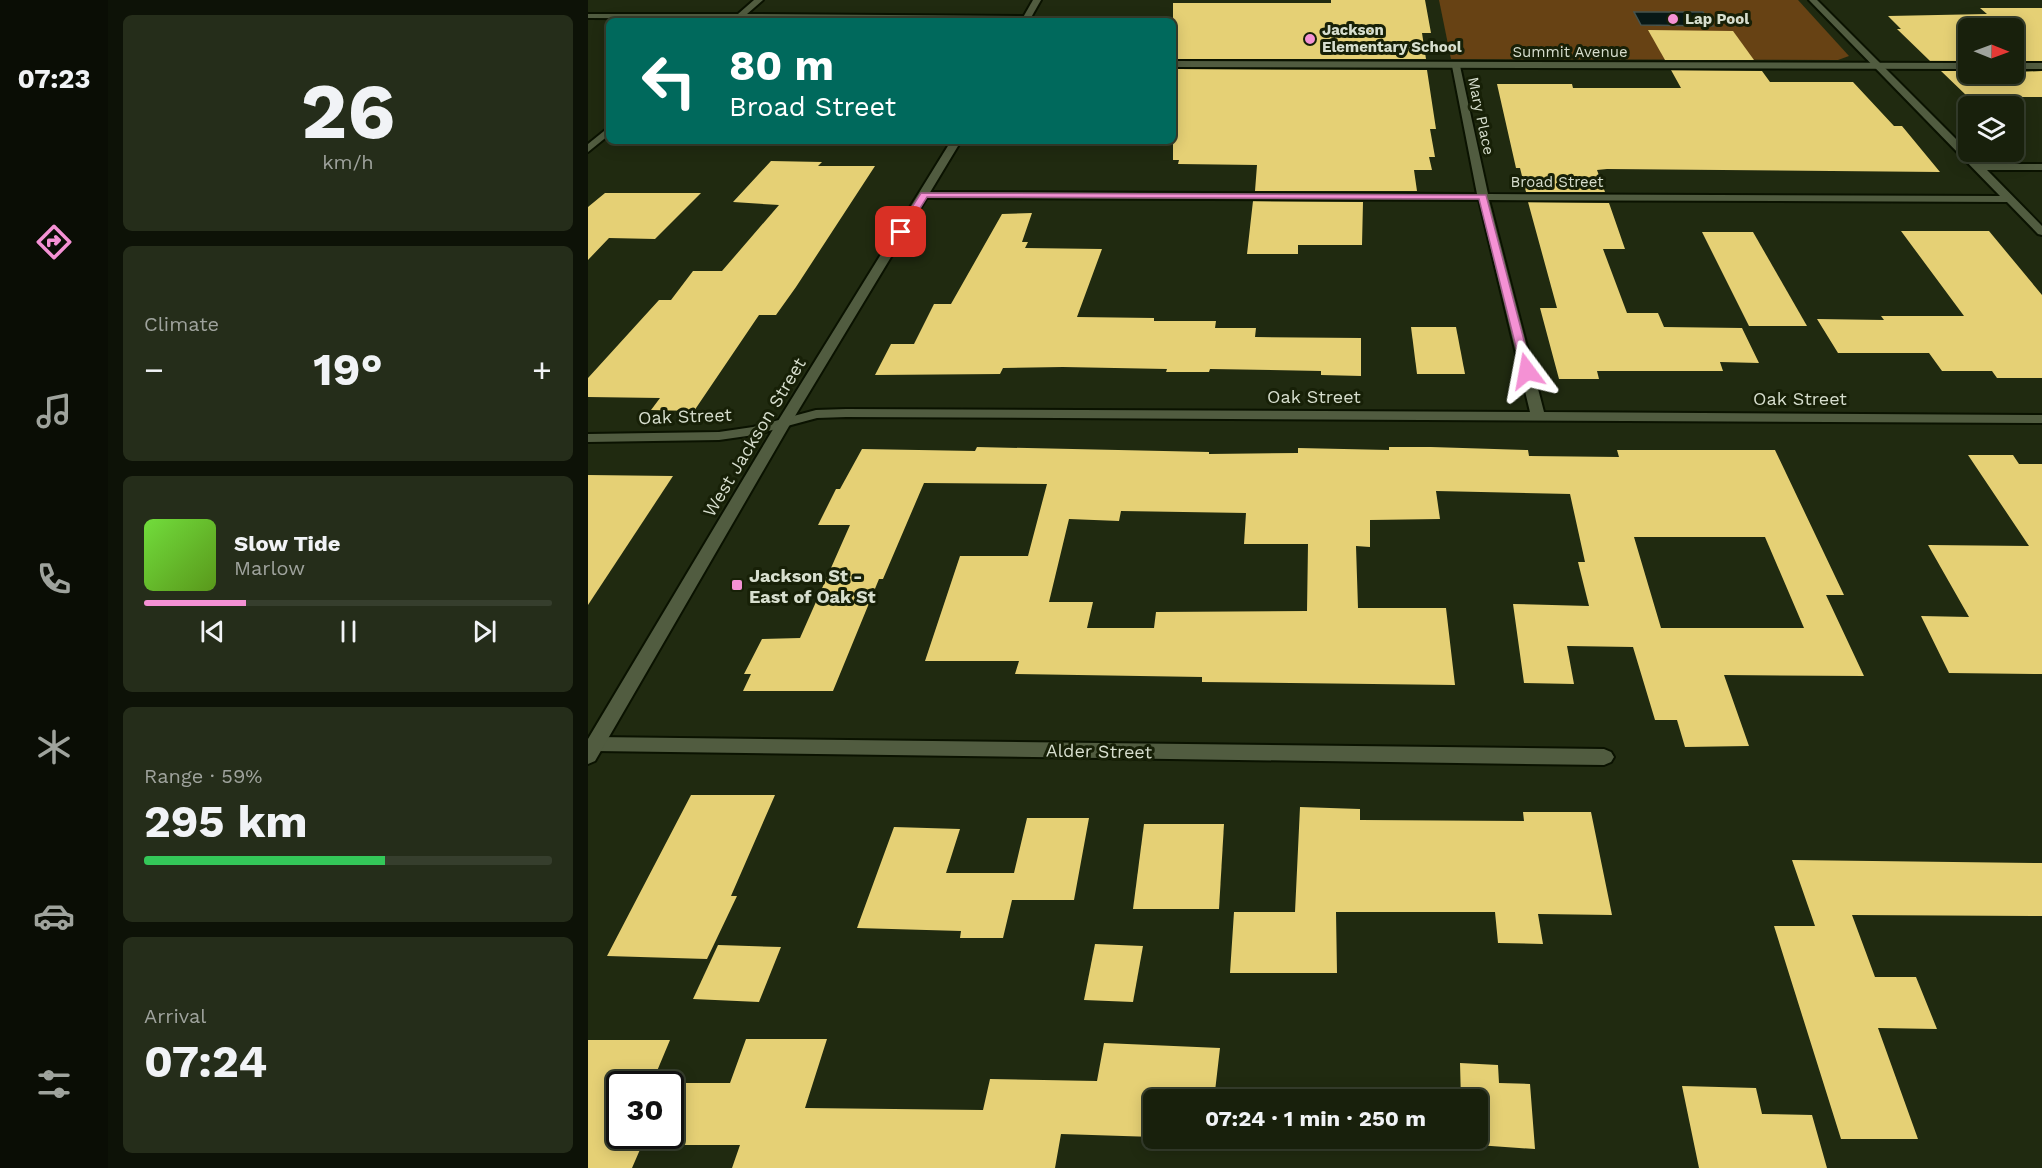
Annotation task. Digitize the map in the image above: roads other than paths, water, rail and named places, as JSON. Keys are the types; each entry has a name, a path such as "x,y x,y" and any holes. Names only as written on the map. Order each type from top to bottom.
{"street":[{"path":"739,18 759,0"},
{"path":"1027,18 1037,0"},
{"path":"1814,0 2042,232"},
{"path":"588,16 688,18"},
{"name":"Summit Avenue","path":"1176,64 1958,66"},
{"name":"Mary Place","path":"1455,66 1483,196 1538,417"},
{"path":"2024,66 2042,66"},
{"path":"588,149 606,133"},
{"name":"West Jackson Street","path":"591,750 784,421 954,144"},
{"path":"1979,167 2042,167"},
{"name":"Broad Street","path":"924,195 2010,199"},
{"name":"Oak Street","path":"588,438 719,436 754,431 816,414 846,413 2042,419"},
{"name":"Alder Street","path":"591,750 1604,757"}],"place":[{"name":"Lap Pool","path":"1673,19"},
{"name":"Jackson Elementary School","path":"1310,39"},
{"name":"Jackson St - East of Oak St","path":"737,585"}]}
